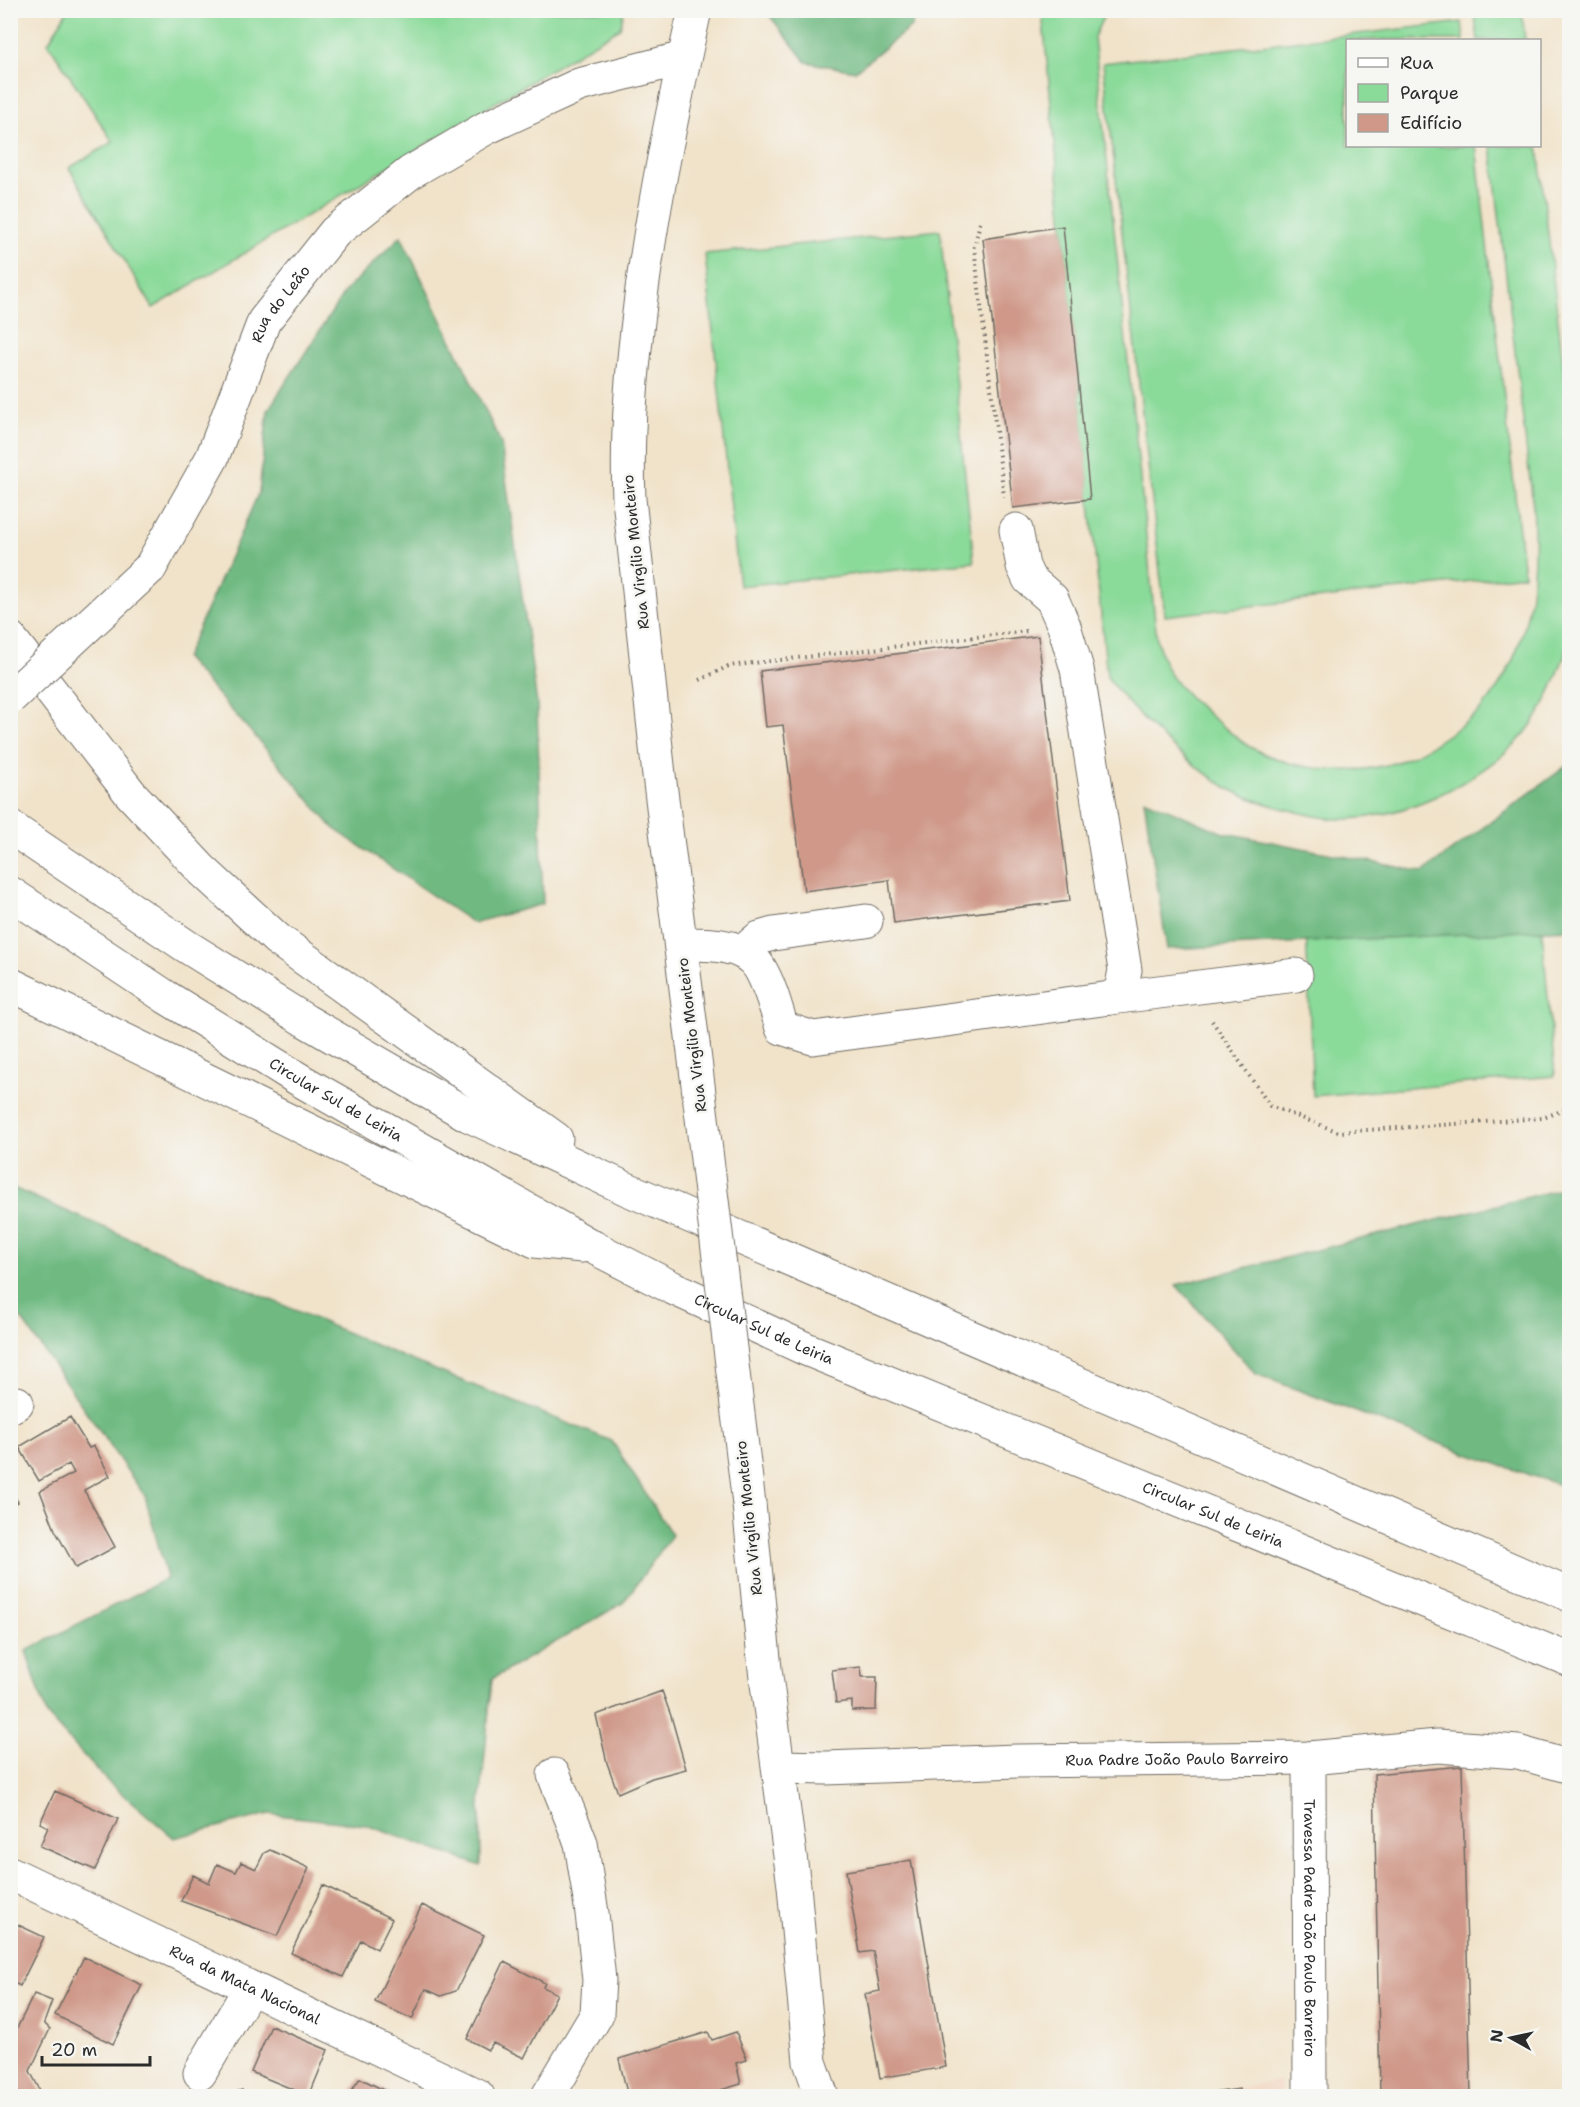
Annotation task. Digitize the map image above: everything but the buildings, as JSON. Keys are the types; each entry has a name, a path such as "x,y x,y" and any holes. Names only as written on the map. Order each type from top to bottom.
{"main road":[{"name":"Rua Virgílio Monteiro","path":"695,10 659,174 646,259 633,360 627,456 629,499 653,717 748,1504 764,1658 794,1886 810,2062 822,2097"},
{"name":"Rua do Leão","path":"10,698 150,568 212,458 264,321 334,232 411,172 486,128 579,85 684,58"},
{"path":"1016,530 1023,566 1029,579 1052,599 1070,643 1079,679 1125,970 1121,991 1110,998"},
{"path":"10,638 130,793 202,870 277,939 627,1189"},
{"path":"10,827 186,946 306,1021 468,1114 627,1189 1569,1595"},
{"name":"Circular Sul de Leiria","path":"10,893 166,997 300,1080 593,1247 674,1288 806,1349 1569,1660"},
{"path":"752,944 759,938 773,934 866,921"},
{"path":"681,945 701,943 742,953 758,965 783,1028 813,1038 1296,975"},
{"path":"10,984 534,1241 593,1247"},
{"name":"Rua Padre João Paulo Barreiro","path":"779,1767 826,1768 1017,1761 1309,1758 1437,1746 1518,1752 1569,1767"},
{"name":"Travessa Padre João Paulo Barreiro","path":"1309,1758 1310,2097"},
{"path":"548,2097 597,2013 599,1980 581,1843 554,1775"},
{"name":"Rua da Mata Nacional","path":"10,1873 478,2097"},
{"path":"200,2073 250,1988"},
{"name":"Rua Virgílio Monteiro","path":"797,2097 810,2062"}],"path":[{"path":"980,223 974,247 1005,507 1007,519 1016,530"},
{"path":"700,680 729,666 1031,630"},
{"path":"1190,988 1270,1106 1339,1132 1542,1118 1569,1108"}],"shaded area":[{"path":"1281,2080 1281,2096 1193,2096 1239,2089"}],"green space":[{"path":"67,11 624,11 620,28 153,308 69,168 113,142 48,43"},
{"path":"766,11 914,11 912,26 855,71 806,62"},
{"path":"1042,11 1106,11 1094,37 1157,640 1161,653 1175,681 1214,719 1250,747 1286,762 1343,770 1382,766 1406,759 1430,746 1475,715 1499,685 1512,662 1528,612 1532,586 1533,506 1491,147 1538,147 1569,416 1569,641 1548,696 1525,734 1478,773 1413,806 1366,817 1328,818 1304,814 1246,797 1210,777 1146,722 1107,677"},
{"path":"1474,11 1522,11 1525,39 1478,39"},
{"path":"1462,22 1464,39 1346,39 1346,147 1476,147 1524,575 1165,616 1103,63"},
{"path":"940,230 974,562 739,586 705,254"},
{"path":"401,236 501,443 537,704 543,904 473,923 333,828 185,658 259,492 268,410 346,290"},
{"path":"1569,764 1569,929 1167,949 1144,799 1221,832 1423,872"},
{"path":"1538,886 1555,1076 1313,1096 1305,905"},
{"path":"11,1187 403,1357 612,1441 672,1535 623,1603 492,1679 480,1806 481,1866 366,1825 269,1814 174,1838 106,1780 47,1715 26,1651 167,1578 145,1496 11,1307"},
{"path":"1569,1187 1569,1488 1473,1456 1256,1374 1176,1285"}]}
